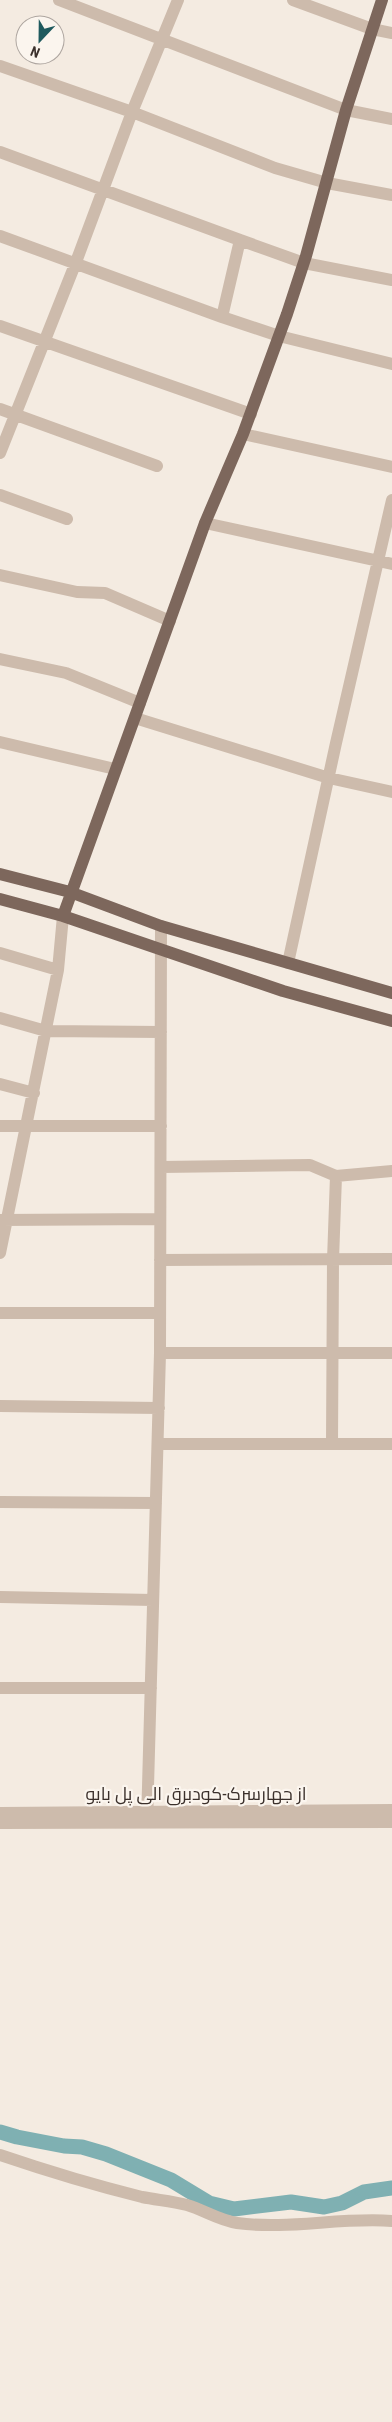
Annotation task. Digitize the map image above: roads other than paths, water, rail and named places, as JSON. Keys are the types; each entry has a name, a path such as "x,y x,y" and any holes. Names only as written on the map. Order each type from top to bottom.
{"main road":[{"path":"63,916 70,892 205,523 251,414 279,336 304,263 346,110 382,0"},
{"path":"0,874 70,892 161,926 392,993"},
{"path":"0,899 63,916 283,991 392,1021"}],"street":[{"path":"59,0 346,110 392,119"},
{"path":"0,453 76,262 132,112 178,0"},
{"path":"293,0 372,29 392,33"},
{"path":"0,66 132,112 275,168 327,183 392,195"},
{"path":"0,152 304,263 392,280"},
{"path":"0,236 279,336 392,364"},
{"path":"222,317 240,240"},
{"path":"0,326 251,414"},
{"path":"0,409 157,466"},
{"path":"243,434 392,467"},
{"path":"0,495 68,519"},
{"path":"288,963 392,500"},
{"path":"205,523 392,564"},
{"path":"0,575 77,592 105,593 170,621"},
{"path":"0,658 66,673 140,703"},
{"path":"135,718 329,778 392,792"},
{"path":"0,742 115,769"},
{"path":"0,1253 3,1221 27,1126 58,970 63,916"},
{"path":"148,1817 160,1353 161,926"},
{"path":"0,953 58,970"},
{"path":"0,1018 46,1031 161,1032"},
{"path":"0,1084 34,1093"},
{"path":"0,1126 160,1126"},
{"path":"160,1167 310,1165 336,1176 392,1171"},
{"path":"332,1444 333,1260 336,1176"},
{"path":"3,1221 160,1219"},
{"path":"160,1260 392,1259"},
{"path":"0,1313 160,1313"},
{"path":"160,1353 392,1352"},
{"path":"0,1406 159,1408"},
{"path":"158,1444 392,1444"},
{"path":"0,1502 156,1503"},
{"path":"0,1597 154,1600"},
{"path":"0,1688 151,1688"},
{"name":"از جهارسرک-کودبرق الی پل بایو","path":"0,1823 392,1810"},
{"name":"از جهارسرک-کودبرق الی پل بایو","path":"0,1813 392,1822"},
{"path":"0,2155 48,2173 144,2197 188,2205 216,2218 237,2223 280,2225 375,2220 392,2221"}],"waterway":[{"path":"0,2132 64,2146 82,2147 106,2154 171,2180 209,2203 234,2209 291,2202 324,2207 342,2203 364,2192 392,2188"}]}
